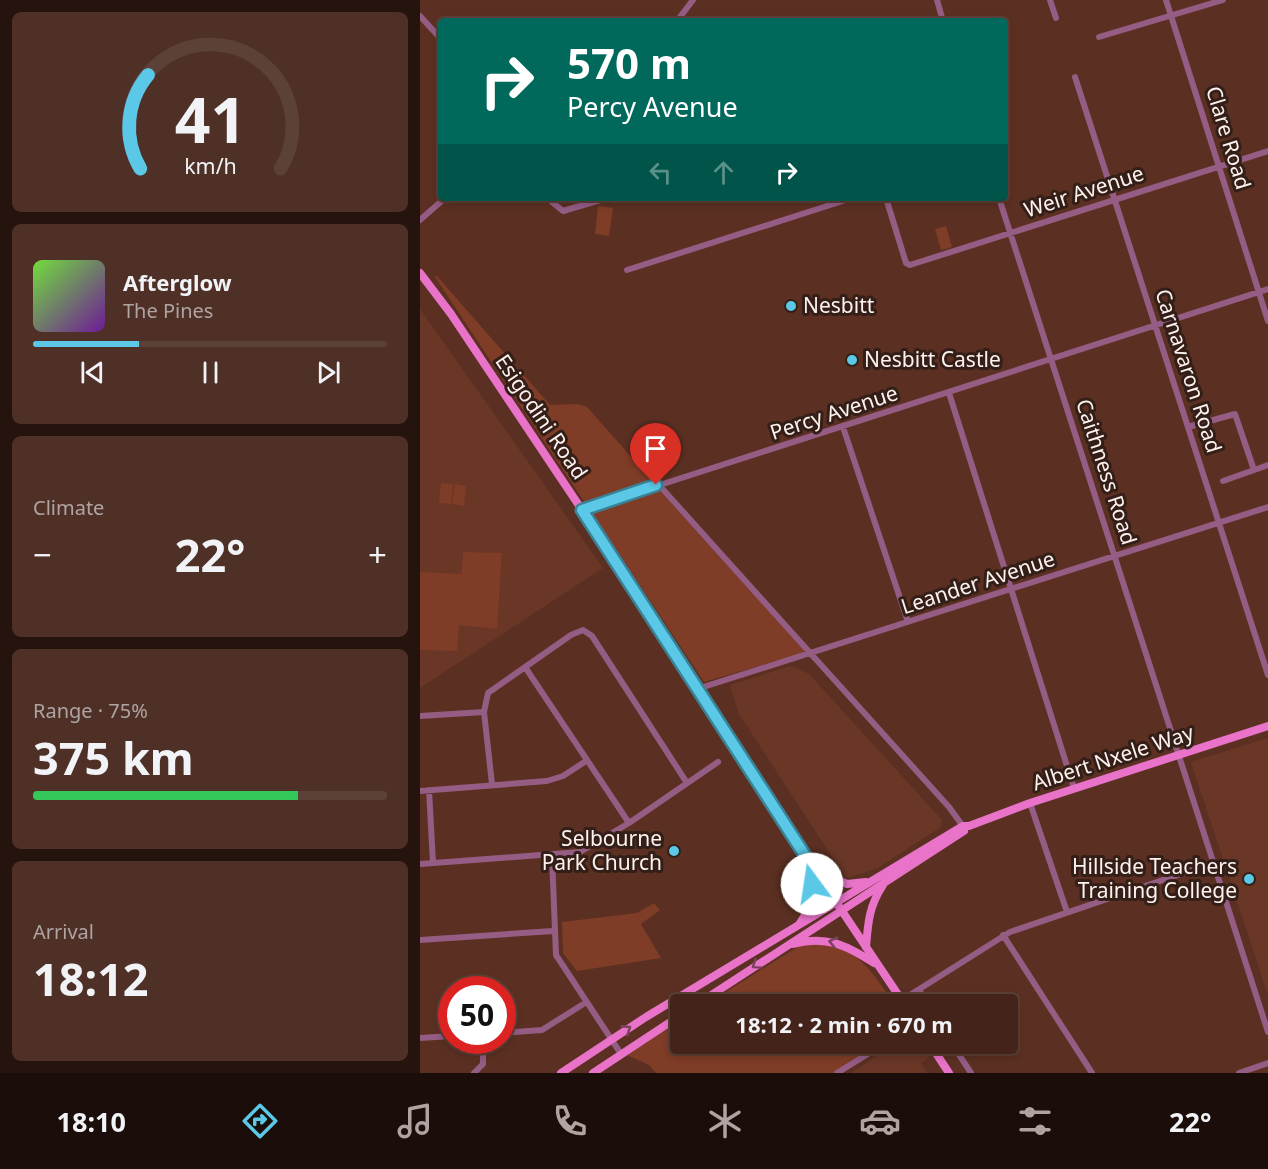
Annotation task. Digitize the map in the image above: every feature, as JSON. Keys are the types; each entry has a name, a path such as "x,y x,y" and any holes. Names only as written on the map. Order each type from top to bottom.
{"main road":[{"name":"Esigodini Road","path":"420,273 451,315 582,510 841,911 898,994"},
{"name":"Albert Nxele Way","path":"561,1073 836,902 966,827 1074,788 1268,726"},
{"name":"Albert Nxele Way","path":"712,994 886,882 966,827"},
{"path":"797,927 808,912 813,896 808,860"},
{"path":"814,869 846,884 872,881"},
{"path":"866,948 868,916 874,898 886,882"},
{"path":"784,946 807,940 831,940 848,946 878,965"},
{"path":"593,1073 670,1022"},
{"path":"937,1054 949,1073"}],"street":[{"path":"679,18 693,0"},
{"path":"937,0 942,18"},
{"path":"1050,0 1056,18"},
{"name":"Clare Road","path":"1166,0 1268,321"},
{"path":"1099,38 1223,0"},
{"path":"420,16 438,36"},
{"name":"Carnavaron Road","path":"1075,77 1268,675"},
{"name":"Weir Avenue","path":"887,201 906,262 910,265 1268,151"},
{"path":"420,220 442,201"},
{"path":"551,201 563,211 597,201"},
{"path":"627,270 843,201"},
{"name":"Caithness Road","path":"1000,201 1268,1032"},
{"name":"Percy Avenue","path":"582,510 1268,289"},
{"path":"949,393 1074,788"},
{"path":"1188,427 1235,414 1254,470"},
{"path":"843,427 908,622"},
{"path":"1222,481 1268,465"},
{"path":"658,484 966,827"},
{"name":"Leander Avenue","path":"697,689 1268,507"},
{"path":"492,784 484,712 491,689 578,631 588,632 687,783"},
{"path":"525,667 629,823"},
{"path":"420,716 484,712"},
{"path":"420,791 555,779 586,761"},
{"path":"420,864 552,856 587,849 718,762"},
{"path":"429,790 433,863"},
{"path":"1030,803 1066,912"},
{"path":"552,856 553,931 556,955 585,1003 621,1054"},
{"path":"914,994 1003,935 1213,863"},
{"path":"420,940 553,931"},
{"path":"1003,935 1092,1073"},
{"path":"919,990 922,994"},
{"path":"516,1032 542,1030 585,1003"},
{"path":"420,1038 438,1037"},
{"path":"474,1073 483,1064 483,1054"},
{"path":"837,1073 868,1054"},
{"path":"959,1054 971,1073"},
{"path":"1239,1073 1268,1064"}],"shaded area":[{"path":"598,206 613,208 609,236 595,234"},
{"path":"946,226 952,247 941,250 935,229"},
{"path":"436,275 550,405 578,404 587,407 650,478 650,484 591,504 585,503 435,277"},
{"path":"420,309 603,568 420,688"},
{"path":"441,483 453,484 451,504 439,503"},
{"path":"455,484 466,486 464,506 452,504"},
{"path":"657,488 804,650 803,653 704,682 592,513 594,509"},
{"path":"463,552 502,553 497,629 459,625 457,651 420,650 420,572 461,574 461,580"},
{"path":"791,666 809,674 942,820 941,827 876,869 846,878 739,714 730,685"},
{"name":"Hillside Teachers Training College","path":"1268,738 1268,995 1191,762"},
{"path":"654,903 660,910 641,924 661,958 577,971 563,953 562,922 637,913"},
{"path":"815,942 843,949 863,963 887,994 723,994 799,946"},
{"path":"670,1027 670,1054 864,1054 836,1073 656,1073 649,1065 627,1055"},
{"path":"880,1054 926,1054 929,1058 921,1063 927,1073 851,1073"}],"place":[{"name":"Nesbitt","path":"791,306"},
{"name":"Nesbitt Castle","path":"852,360"},
{"name":"Selbourne Park Church","path":"674,851"},
{"name":"Hillside Teachers Training College","path":"1249,879"}],"route":[{"path":"656,485 582,510 808,860 812,884"}]}
